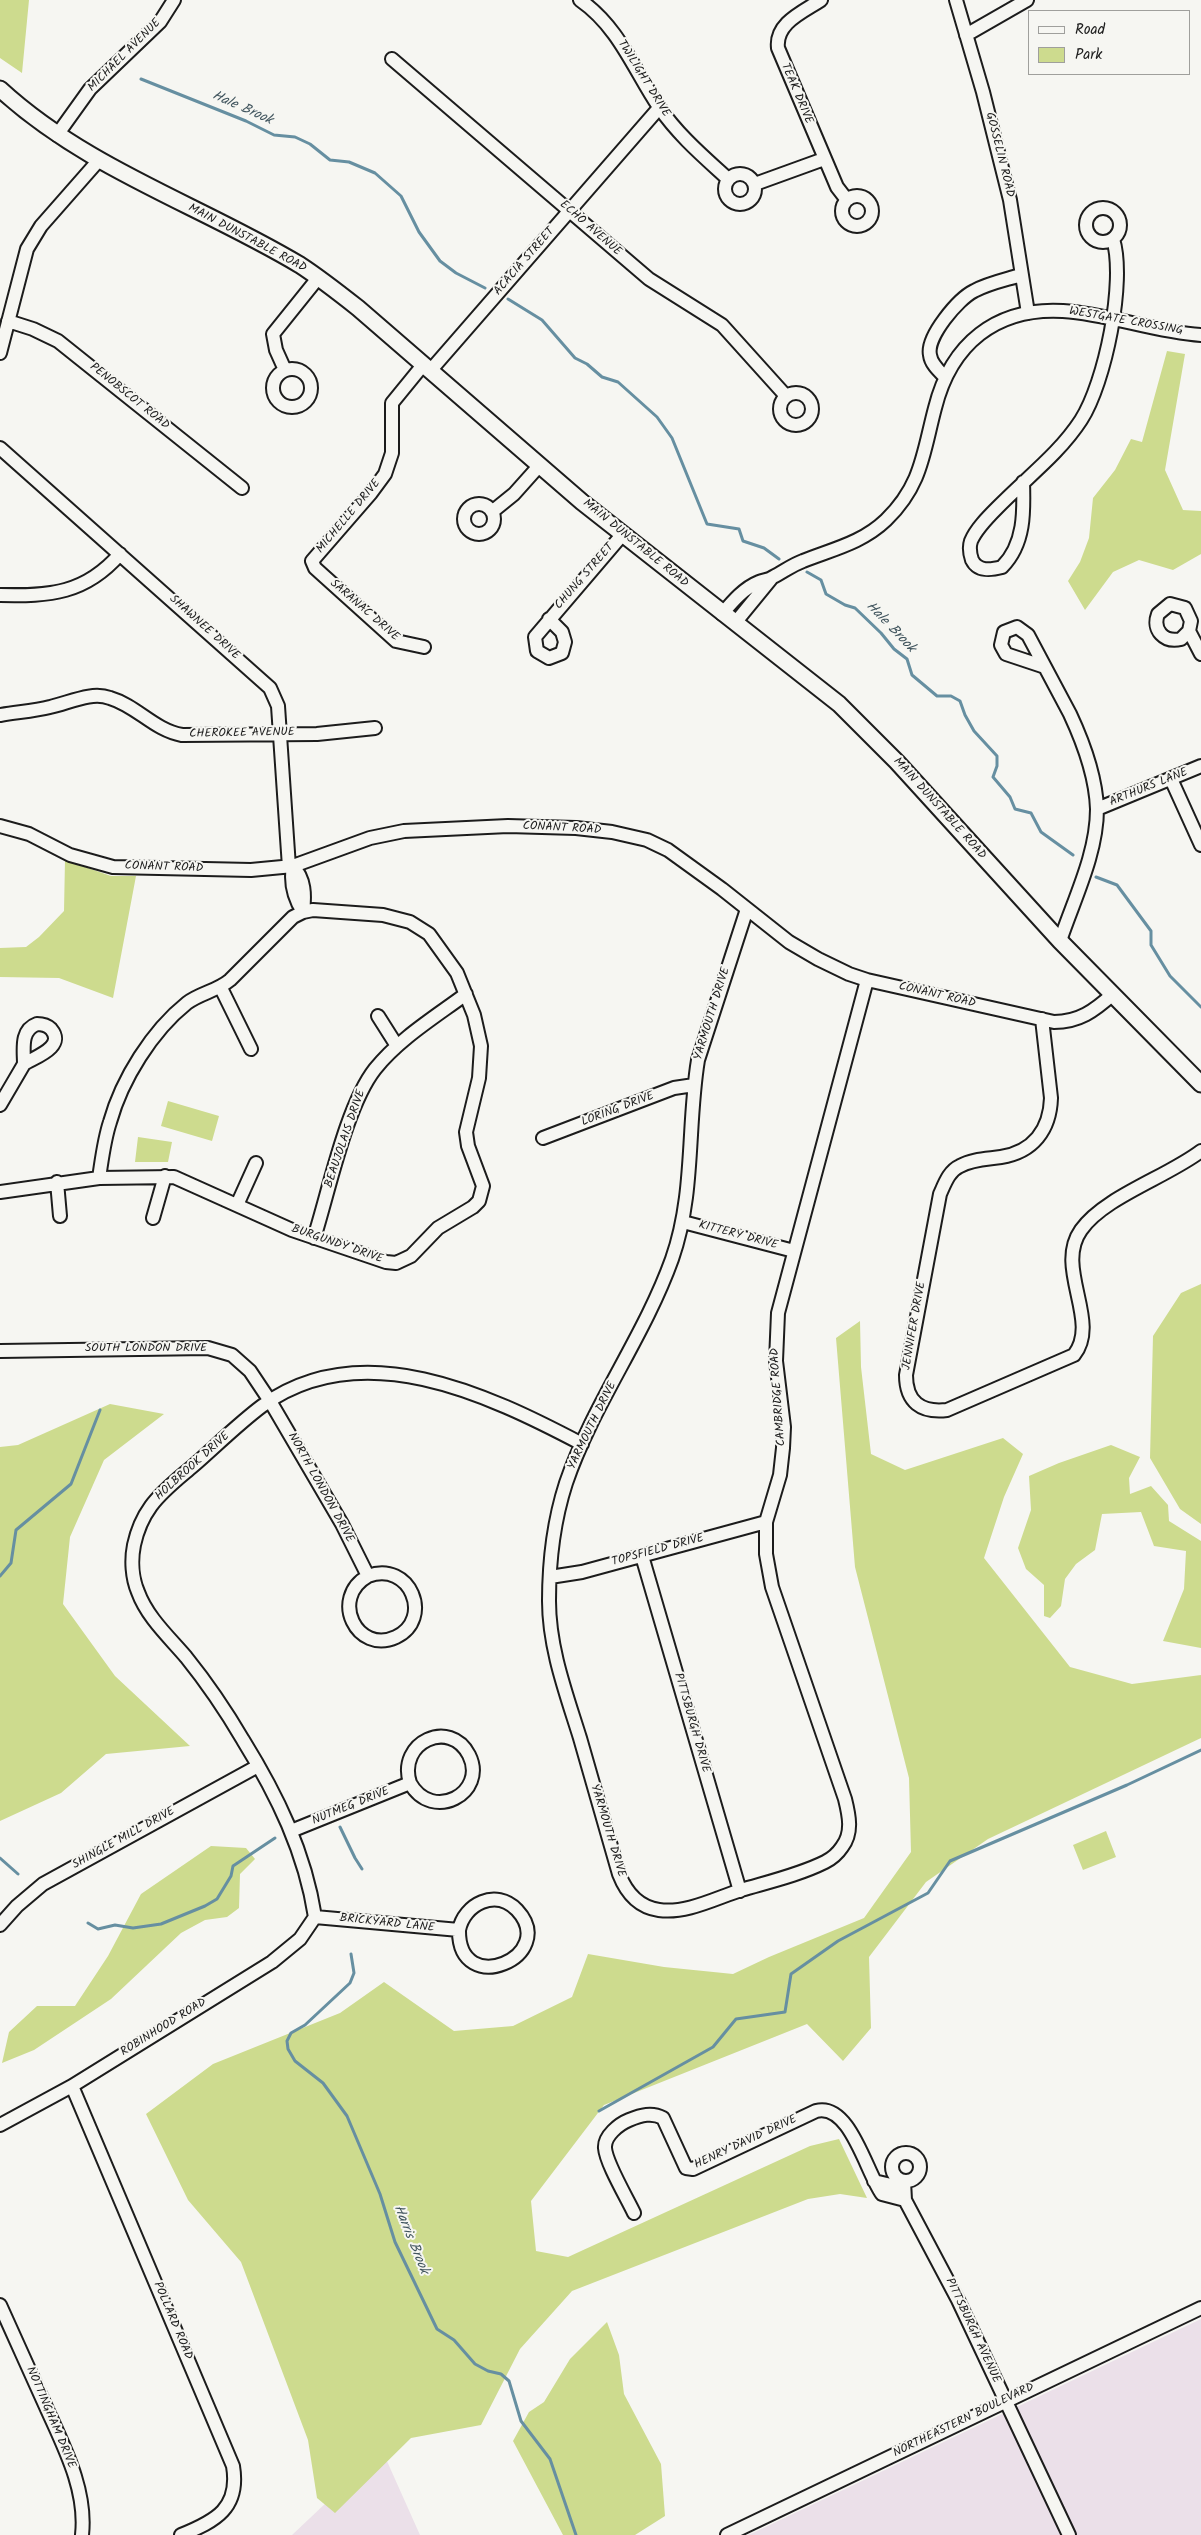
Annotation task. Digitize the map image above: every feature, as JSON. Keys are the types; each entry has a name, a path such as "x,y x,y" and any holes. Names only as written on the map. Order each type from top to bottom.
{"main road":[{"name":"MAIN DUNSTABLE ROAD","path":"0,89 57,135 99,160 284,256 318,278 622,534 722,614 812,682 866,729 1060,941 1201,1084"}],"street":[{"name":"MICHAEL AVENUE","path":"57,135 90,88 160,22 174,0"},
{"name":"TWILIGHT DRIVE","path":"580,0 606,22 615,34 659,108 682,135 728,179"},
{"name":"TEAK DRIVE","path":"821,0 783,26 777,40 782,60 824,158 840,192 847,200"},
{"name":"GOSSELIN ROAD","path":"956,0 983,92 1009,196 1028,313"},
{"path":"966,35 1027,0"},
{"name":"ECHO AVENUE","path":"392,59 649,279 722,325 786,396"},
{"name":"ACACIA STREET","path":"427,368 659,108"},
{"path":"755,184 824,158"},
{"path":"0,353 22,263 33,237 99,160"},
{"path":"743,174 752,178 755,184 755,192 752,199 745,203 738,204 726,194 725,186 728,179 734,175 743,174"},
{"path":"1023,482 1024,520 1013,551 1002,566 987,570 980,568 971,557 972,541 989,516 1023,482 1063,443 1088,408 1106,357 1112,320 1117,263 1113,239"},
{"path":"945,377 934,366 929,347 951,311 960,299 972,292 1021,275"},
{"path":"285,370 276,350 273,334 318,278"},
{"name":"WESTGATE CROSSING","path":"722,614 748,588 771,579 803,561 853,543 885,522 895,511 918,476 938,394 945,377 959,354 983,331 1012,317 1028,313 1064,311 1201,335"},
{"name":"PENOBSCOT ROAD","path":"8,321 46,334 64,345 242,488"},
{"name":"MICHELLE DRIVE","path":"312,561 372,493 385,474 392,453 392,403 427,368"},
{"name":"SHAWNEE DRIVE","path":"0,448 266,683 276,699 281,734 291,867"},
{"path":"492,511 514,494 539,466"},
{"name":"CHUNG STREET","path":"549,619 622,534"},
{"path":"0,595 39,596 73,588 102,572 120,554"},
{"name":"SARANAC DRIVE","path":"312,561 315,568 396,641 424,647"},
{"name":"WESTGATE CROSSING","path":"735,624 771,579"},
{"path":"1189,631 1201,654"},
{"path":"1045,666 1080,736 1092,778 1097,809 1089,856 1060,941"},
{"name":"CHEROKEE AVENUE","path":"0,714 38,710 84,698 101,696 118,701 156,726 173,733 191,736 281,734 375,728"},
{"name":"ARTHURS LANE","path":"1097,809 1201,766"},
{"path":"1171,779 1201,845"},
{"name":"CONANT ROAD","path":"0,826 29,834 84,860 113,867 251,870 291,867 370,838 404,831 508,826 576,828 612,832 658,845 722,889 789,942 818,960 867,980 1042,1019 1065,1022 1077,1019 1096,1009 1113,994"},
{"path":"98,1178 110,1121 122,1089 154,1039 183,1006 195,998 221,988 287,923 304,912 296,900 291,880 291,867"},
{"name":"YARMOUTH DRIVE","path":"740,1891 684,1908 659,1910 639,1902 624,1886 559,1671 550,1621 550,1576 552,1549 561,1500 582,1444 650,1312 673,1256 683,1222 690,1166 694,1084 704,1039 747,909"},
{"name":"BURGUNDY DRIVE","path":"0,1191 98,1178 165,1176 184,1180 314,1238 386,1262 396,1263 411,1256 438,1228 468,1212 479,1201 483,1186 468,1146 466,1132 479,1078 480,1046 477,1025 457,973 429,934 410,922 368,913 313,910 304,912"},
{"name":"CAMBRIDGE ROAD","path":"740,1891 826,1862 844,1846 849,1824 842,1792 772,1588 766,1554 766,1522 780,1475 783,1448 784,1427 776,1361 776,1328 794,1251 867,980"},
{"path":"221,988 251,1049"},
{"name":"BEAUJOLAIS DRIVE","path":"314,1238 360,1095 374,1070 397,1046 466,994"},
{"path":"378,1016 397,1046"},
{"name":"JENNIFER DRIVE","path":"1042,1019 1051,1098 1050,1110 1042,1132 1022,1151 969,1162 959,1166 952,1172 940,1194 906,1375 909,1395 914,1402 930,1411 947,1410 1074,1355 1082,1340 1083,1329 1072,1260 1075,1240 1080,1231 1097,1213 1201,1151"},
{"path":"0,1105 24,1064"},
{"name":"LORING DRIVE","path":"543,1138 674,1088 694,1084"},
{"path":"237,1205 256,1163"},
{"path":"153,1218 165,1176"},
{"path":"57,1182 60,1216"},
{"name":"KITTERY DRIVE","path":"683,1222 794,1251"},
{"name":"SOUTH LONDON DRIVE","path":"0,1350 216,1350 232,1355 245,1365 270,1401"},
{"name":"HOLBROOK DRIVE","path":"315,1916 304,1869 292,1831 258,1766 215,1696 145,1606 137,1591 132,1569 133,1546 140,1524 152,1505 221,1440 270,1401 299,1385 328,1376 370,1373 417,1377 461,1389 506,1407 582,1444"},
{"name":"NORTH LONDON DRIVE","path":"270,1401 342,1524 368,1576"},
{"name":"TOPSFIELD DRIVE","path":"550,1576 582,1572 766,1522"},
{"name":"PITTSBURGH DRIVE","path":"642,1556 740,1891"},
{"path":"385,1573 396,1576 412,1592 415,1603 412,1620 406,1630 386,1640 370,1638 361,1633 352,1621 348,1605 351,1595 359,1582 368,1576 385,1573"},
{"path":"435,1737 451,1739 460,1744 470,1757 472,1768 469,1783 459,1796 450,1801 429,1800 419,1795 410,1783 407,1772 410,1756 424,1741 435,1737"},
{"name":"SHINGLE MILL DRIVE","path":"0,1925 17,1906 42,1884 258,1766"},
{"name":"NUTMEG DRIVE","path":"292,1831 410,1783"},
{"path":"494,1900 506,1902 515,1909 524,1923 526,1934 524,1945 515,1959 506,1964 490,1967 475,1962 466,1956 461,1946 459,1930 462,1919 473,1906 483,1901 494,1900"},
{"name":"BRICKYARD LANE","path":"315,1916 459,1930"},
{"name":"ROBINHOOD ROAD","path":"0,2125 72,2086 272,1962 300,1939 315,1916"},
{"name":"POLLARD ROAD","path":"72,2086 233,2466 236,2485 234,2494 224,2510 214,2520 181,2535"},
{"name":"HENRY DAVID DRIVE","path":"634,2213 607,2156 606,2142 610,2135 626,2121 650,2114 663,2118 686,2168 693,2170 816,2111 830,2111 837,2114 848,2126 882,2194 905,2200"},
{"name":"PITTSBURGH AVENUE","path":"904,2181 905,2200 954,2292 1069,2535"},
{"name":"NOTTINGHAM DRIVE","path":"0,2305 57,2432 78,2486 83,2510 83,2535"},
{"name":"NORTHEASTERN BOULEVARD","path":"727,2535 1201,2308"}],"shaded area":[{"path":"1201,2319 1201,2535 747,2535 753,2533"},
{"path":"382,2450 420,2535 292,2535"}],"green space":[{"path":"0,0 29,0 22,73 0,58"},
{"path":"1167,351 1185,354 1165,470 1183,510 1201,511 1201,554 1173,570 1139,560 1113,572 1085,610 1068,581 1080,562 1089,538 1093,498 1115,470 1131,439 1142,442"},
{"path":"65,860 111,876 136,876 113,998 59,978 0,977 0,948 26,947 39,937 64,911"},
{"path":"168,1101 219,1116 212,1141 161,1126"},
{"path":"138,1137 172,1142 168,1162 135,1162"},
{"path":"1201,1284 1201,1524 1180,1509 1150,1458 1153,1336 1181,1293"},
{"path":"860,1321 861,1367 871,1454 905,1470 1003,1438 1023,1454 1004,1497 984,1558 1070,1667 1132,1684 1201,1675 1201,1738 988,1839 926,1882 869,1957 871,2028 843,2061 807,2024 604,2105 531,2201 536,2251 568,2257 810,2146 839,2139 867,2198 840,2194 808,2199 572,2291 520,2349 481,2425 411,2438 335,2513 317,2498 308,2440 241,2262 188,2200 146,2114 213,2064 340,2013 384,1982 454,2031 513,2026 572,1997 588,1954 664,1967 733,1974 864,1918 911,1852 909,1778 855,1567 836,1338"},
{"path":"110,1404 164,1414 104,1460 70,1537 63,1604 115,1676 190,1746 106,1754 61,1793 0,1821 0,1447 18,1445"},
{"path":"1111,1445 1140,1457 1129,1478 1130,1494 1151,1486 1168,1505 1169,1521 1201,1541 1201,1648 1163,1641 1184,1589 1186,1551 1154,1546 1141,1512 1102,1514 1095,1550 1076,1564 1065,1579 1061,1606 1050,1618 1044,1616 1044,1585 1026,1569 1018,1548 1031,1510 1029,1476 1059,1463"},
{"path":"1106,1831 1116,1857 1083,1870 1073,1845"},
{"path":"211,1846 246,1848 255,1859 240,1874 239,1908 227,1917 205,1920 181,1933 111,1999 34,2050 2,2063 9,2032 37,2006 75,2006 108,1956 141,1894"},
{"path":"607,2322 619,2355 624,2394 661,2464 665,2516 635,2535 563,2535 513,2441 529,2412 544,2402 570,2359"}],"waterway":[{"name":"Hale Brook","path":"141,79 246,121 274,135 295,137 310,144 330,160 349,162 375,173 401,196 419,232 440,261 456,273 485,288"},
{"name":"Hale Brook","path":"508,299 542,320 575,358 587,364 602,377 618,382 657,417 672,438 707,524 739,529 743,541 764,548 779,559"},
{"name":"Hale Brook","path":"807,572 821,580 826,594 845,605 855,608 881,633 894,649 907,659 912,675 937,696 951,696 960,701 974,731 997,756 997,766 993,777 1010,797 1015,809 1031,813 1041,832 1073,855"},
{"name":"Hale Brook","path":"1096,877 1117,885 1151,931 1151,945 1170,976 1201,1007"},
{"path":"0,1576 11,1563 16,1530 71,1484 100,1410"},
{"path":"599,2111 713,2047 736,2019 785,2012 791,1974 838,1941 928,1893 950,1861 1127,1785 1201,1750"},
{"name":"Harris Brook","path":"340,1827 362,1869"},
{"name":"Harris Brook","path":"88,1923 98,1929 115,1925 133,1928 161,1924 205,1906 217,1899 231,1876 233,1866 275,1838"},
{"name":"Harris Brook","path":"0,1858 18,1874"},
{"name":"Harris Brook","path":"351,1954 354,1973 350,1983 305,2025 291,2033 287,2041 288,2049 295,2061 323,2083 347,2116 380,2194 395,2242 437,2329 454,2340 475,2364 488,2371 501,2374 509,2381 521,2421 550,2459 576,2535"}]}
